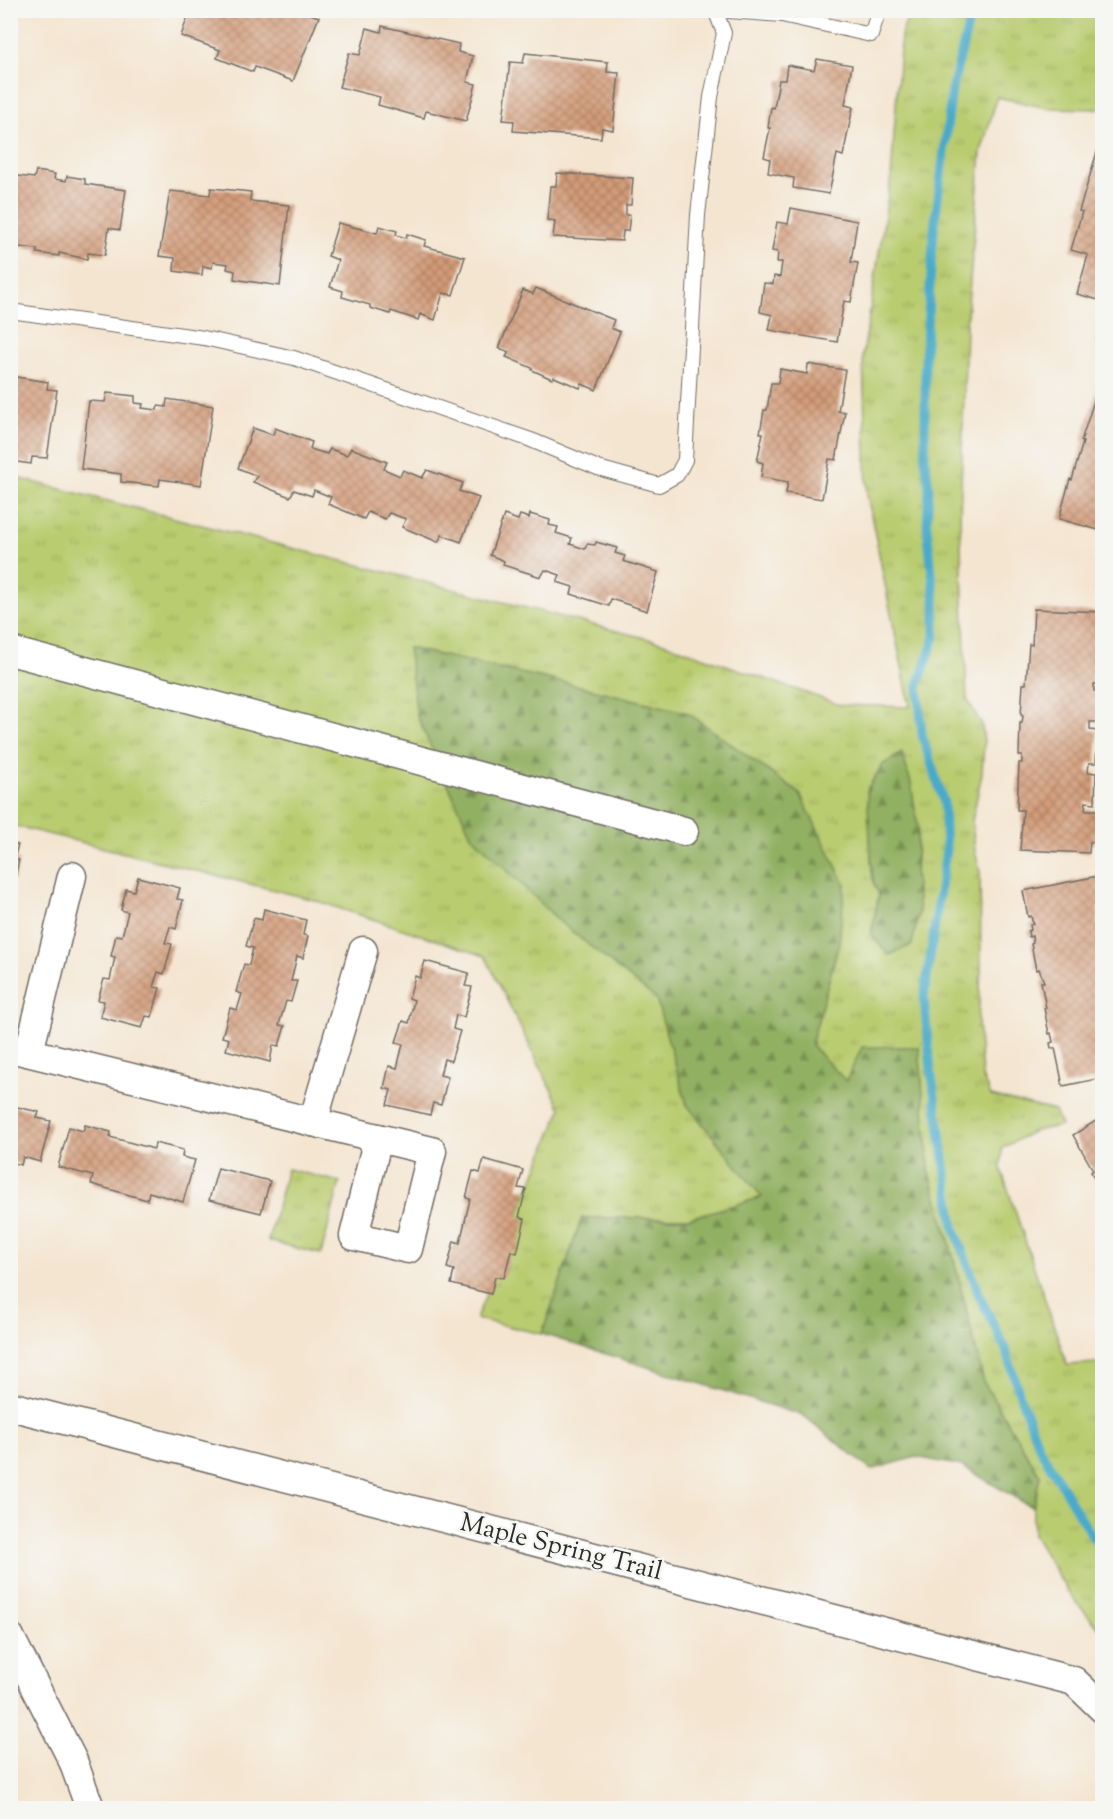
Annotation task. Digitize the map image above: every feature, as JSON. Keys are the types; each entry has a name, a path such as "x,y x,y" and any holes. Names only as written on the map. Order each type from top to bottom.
{"street":[{"path":"10,651 684,831"},
{"path":"72,876 20,1050 378,1138"},
{"path":"313,1122 363,951"},
{"name":"Maple Spring Trail","path":"10,1406 1074,1681 1102,1708"},
{"path":"10,1637 73,1761 90,1809"}],"lane":[{"path":"10,311 204,338 294,358 531,440 598,468 659,485 677,475 685,460 698,215 711,97 724,33 716,10 782,15 871,35 879,10"}],"green space":[{"path":"910,11 1102,11 1102,109 1047,108 997,97 981,152 966,327 960,521 967,699 982,725 984,743 982,773 972,821 980,872 981,970 978,1020 982,1076 991,1096 1055,1111 1061,1126 1034,1131 1002,1148 1001,1169 1067,1365 1097,1363 1102,1359 1102,1625 1098,1627 1068,1592 1033,1535 1033,1508 1040,1476 984,1383 951,1248 929,1170 919,1047 846,1082 811,1045 839,943 688,713 408,648 471,835 559,921 657,999 687,1105 763,1197 690,1218 582,1218 542,1334 476,1319 561,1109 485,956 311,899 11,825 10,476 664,643 840,705 910,707 867,495 863,355 891,177 901,35","holes":["918,828 915,873 919,911 871,935 879,894 872,871 870,839"]},
{"path":"408,648 688,713 800,794 845,884 839,943 811,1045 846,1081 862,1047 919,1047 929,1170 951,1248 984,1383 1040,1476 1033,1508 962,1466 916,1457 871,1470 804,1416 542,1334 582,1218 690,1218 762,1197 687,1105 656,999 559,921 471,835 417,716"},
{"path":"902,753 911,783 918,828 915,873 919,911 912,945 889,955 871,935 879,894 872,871 867,790 882,765"},
{"path":"287,1169 340,1182 321,1254 268,1241"}],"building":[{"path":"190,10 305,10 304,12 319,17 293,81 255,67 253,72 217,58 220,50 181,36"},
{"path":"382,26 459,44 458,52 473,56 467,82 476,84 466,121 426,111 424,118 378,105 380,97 339,87 349,53 360,55 367,28 381,32"},
{"path":"525,53 608,62 607,72 619,73 613,130 602,128 601,138 513,131 514,121 503,120 510,62 523,63"},
{"path":"817,59 852,65 845,105 853,107 843,156 837,154 829,194 793,188 794,178 768,173 770,159 764,157 770,128 768,128 771,107 774,108 779,80 785,80 787,65 814,70"},
{"path":"1102,136 1102,301 1077,294 1088,255 1071,250 1082,212 1079,211"},
{"path":"36,171 55,174 54,179 66,181 67,176 85,179 85,184 126,190 120,230 109,228 105,255 88,253 87,259 59,253 59,256 37,253 37,249 10,246 10,175 34,178"},
{"path":"557,173 633,178 631,205 626,205 626,215 630,215 628,231 623,231 622,241 553,237 555,221 547,220 550,186 556,186"},
{"path":"211,188 251,192 250,201 289,205 280,286 234,279 235,271 227,269 228,264 213,262 212,268 203,266 202,275 174,271 175,258 159,256 170,191 210,195"},
{"path":"791,208 857,221 851,262 858,263 851,302 844,301 837,342 769,330 772,315 760,312 764,283 773,284 774,276 780,277 782,262 777,262 778,252 772,251 777,222 788,224"},
{"path":"338,223 377,233 379,226 397,231 396,235 406,238 407,234 426,240 424,246 465,257 453,295 443,293 435,320 420,314 418,320 391,311 390,314 370,308 370,305 342,297 343,291 330,287 338,260 328,256"},
{"path":"536,288 614,320 611,328 620,332 596,390 582,384 580,388 554,377 552,379 506,357 509,352 499,348 523,290 533,294"},
{"path":"1102,319 1102,343 1096,341"},
{"path":"808,364 845,370 838,411 845,412 836,460 829,459 822,499 786,493 788,482 761,477 763,463 757,461 763,433 760,433 764,410 767,410 771,383 778,383 780,369 807,374"},
{"path":"10,376 48,382 47,389 57,390 47,458 32,457 31,464 10,461"},
{"path":"1102,376 1102,531 1059,519"},
{"path":"107,393 135,396 135,403 143,404 142,408 157,410 158,406 166,407 167,399 213,406 201,485 160,479 159,486 121,482 121,474 81,469 89,401 105,402"},
{"path":"253,428 273,435 275,428 312,442 310,449 327,454 330,449 347,455 351,448 387,462 384,469 400,476 403,470 422,478 427,470 463,483 459,491 479,498 461,542 442,535 438,542 402,527 406,519 389,513 385,519 368,512 364,519 328,504 331,497 314,490 312,496 294,490 290,497 253,482 257,476 238,468"},
{"path":"530,514 550,520 549,525 558,527 556,533 572,538 570,544 585,549 587,544 595,545 596,542 617,548 615,553 625,556 623,561 658,572 647,611 611,599 609,606 571,594 573,587 557,582 560,575 545,570 541,577 503,565 504,561 490,555 504,515 518,520 520,515 529,518"},
{"path":"1034,609 1102,612 1102,642 1100,642 1099,651 1101,651 1102,684 1094,684 1094,691 1099,691 1098,722 1090,722 1090,730 1098,731 1096,763 1089,763 1088,772 1096,773 1095,803 1086,802 1085,810 1098,810 1095,843 1090,842 1089,853 1020,850 1023,810 1017,810 1019,763 1022,763 1022,756 1019,756 1020,723 1022,723 1023,716 1021,715 1023,684 1026,684 1029,644 1032,645"},
{"path":"10,843 18,845 14,859 19,860 14,881 10,880"},
{"path":"1098,876 1102,900 1102,906 1098,907 1100,918 1097,918 1099,927 1102,927 1102,1078 1063,1086 1055,1048 1051,1048 1050,1043 1053,1042 1051,1033 1049,1034 1041,982 1044,982 1039,969 1036,970 1031,944 1033,943 1032,936 1029,937 1028,931 1031,930 1030,925 1033,924 1031,916 1028,917 1023,891"},
{"path":"138,877 180,888 177,899 183,900 176,929 170,927 165,943 172,944 164,974 158,972 153,987 160,988 152,1017 146,1016 142,1028 100,1017 104,1001 98,1000 104,979 110,980 115,957 111,956 116,935 122,936 128,912 121,910 126,889 134,891"},
{"path":"264,909 306,920 303,935 308,936 303,958 297,956 291,981 297,981 291,1002 286,1001 279,1025 285,1026 279,1046 273,1045 270,1062 226,1050 229,1039 222,1037 230,1008 237,1010 242,994 236,992 244,964 249,965 253,948 246,946 254,918 262,920"},
{"path":"425,961 469,973 465,986 472,987 464,1017 456,1015 453,1029 460,1031 451,1061 444,1059 440,1075 448,1077 441,1105 433,1103 430,1115 387,1105 391,1090 384,1088 389,1066 397,1068 403,1044 396,1042 403,1021 409,1023 414,1000 409,998 415,976 420,978"},
{"path":"13,1106 39,1112 37,1118 51,1121 40,1162 23,1157 21,1165 10,1162 10,1111"},
{"path":"1102,1117 1102,1192 1091,1172 1093,1170 1073,1135"},
{"path":"85,1125 111,1132 110,1137 154,1149 155,1143 183,1150 182,1157 195,1160 183,1202 149,1192 147,1200 91,1184 93,1176 58,1167 69,1127 83,1131"},
{"path":"484,1159 523,1170 518,1188 526,1189 519,1217 525,1219 517,1253 511,1251 504,1278 495,1277 491,1294 451,1284 454,1270 447,1268 454,1241 460,1243 470,1199 466,1198 473,1171 480,1173"},
{"path":"218,1168 270,1181 261,1213 209,1200"}],"waterway":[{"path":"972,10 952,89 934,229 925,356 925,458 929,487 927,527 935,601 935,637 918,685 922,735 944,803 946,850 924,998 931,1070 954,1227 979,1295 1006,1350 1040,1449 1093,1538 1102,1547"}]}
